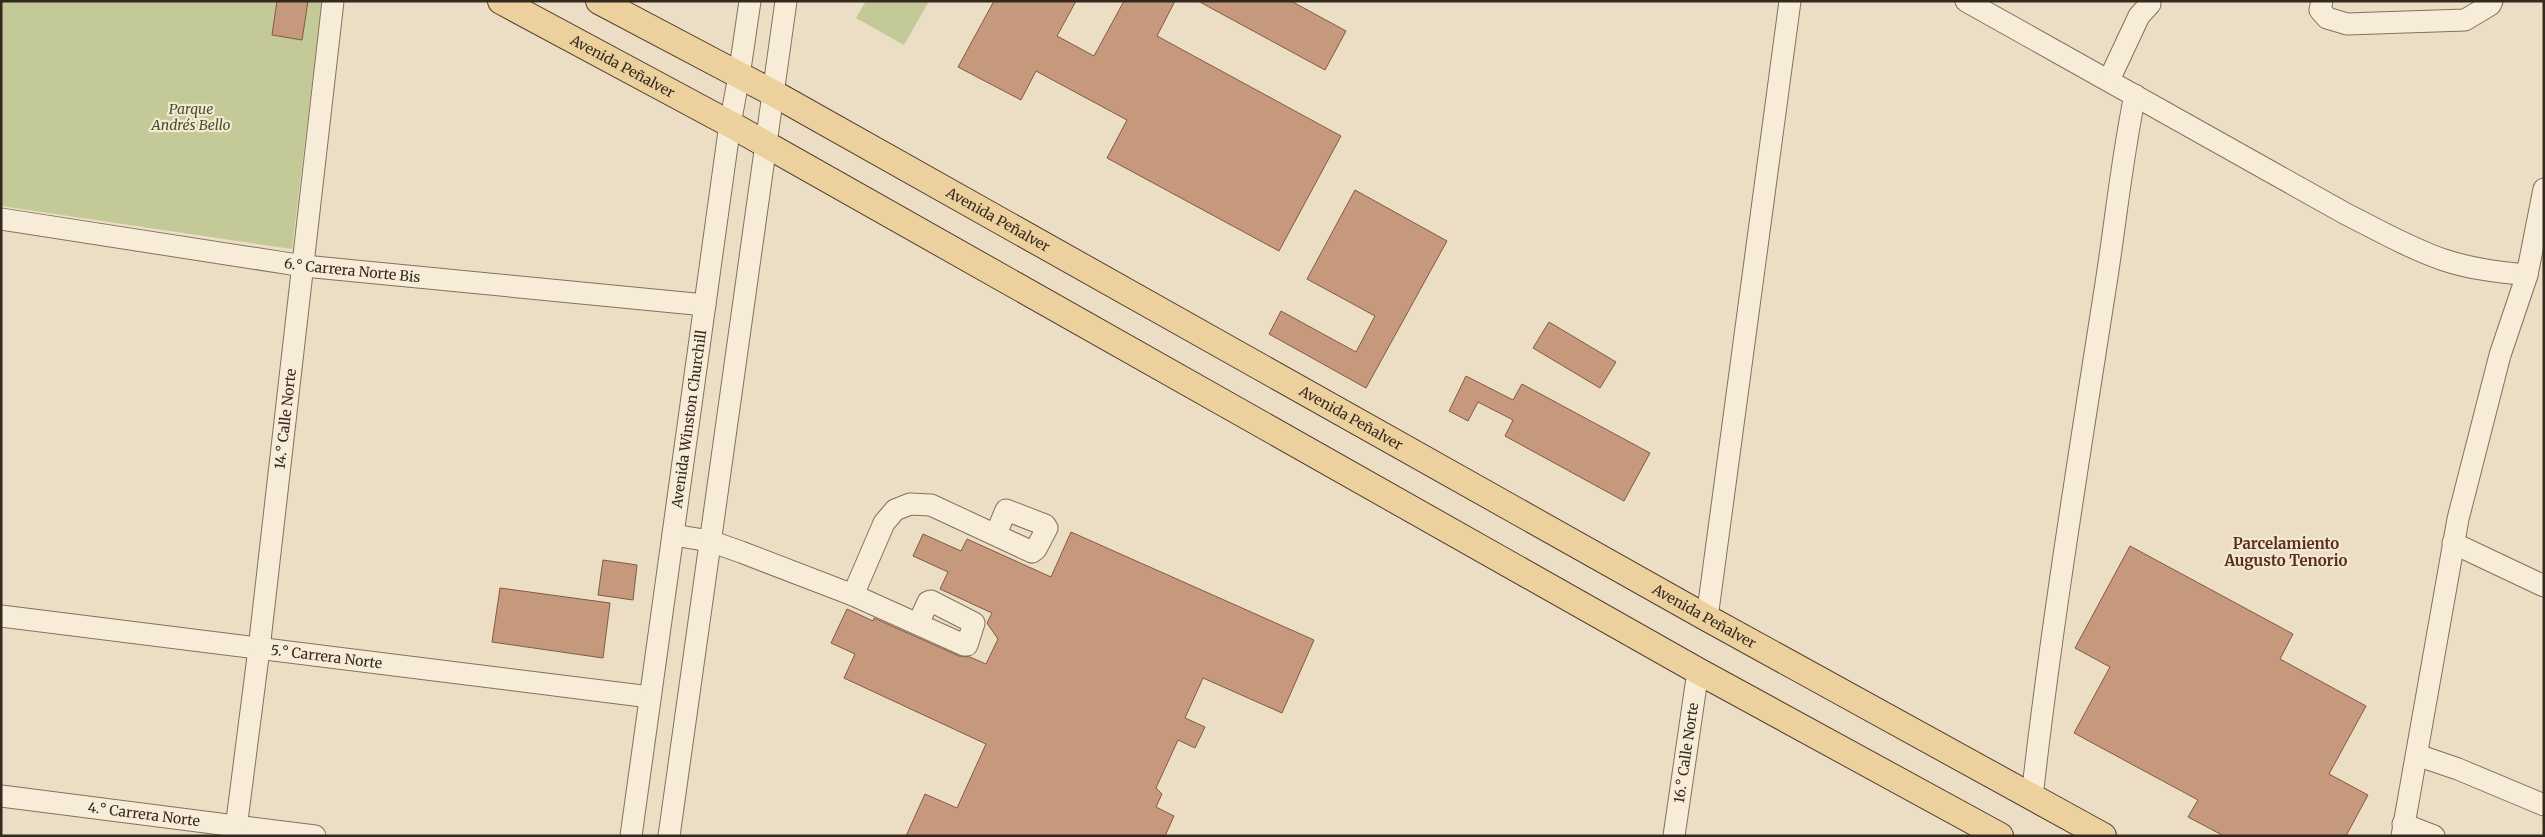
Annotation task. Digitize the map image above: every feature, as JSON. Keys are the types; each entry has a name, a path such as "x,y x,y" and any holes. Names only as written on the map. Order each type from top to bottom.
{"main road":[{"name":"Avenida Peñalver","path":"501,1 730,124 1698,671 2000,836"},
{"name":"Avenida Peñalver","path":"600,1 773,93 1707,618 2103,836"}],"street":[{"name":"14.° Calle Norte","path":"235,831 259,649 304,266 332,1"},
{"name":"Avenida Winston Churchill","path":"631,836 730,124 750,1"},
{"path":"669,836 786,1"},
{"path":"1707,618 1790,1"},
{"path":"1966,1 2346,214 2406,245 2444,260 2480,270 2527,275"},
{"path":"2322,1 2320,10 2327,18 2347,24 2466,20 2490,5 2492,1"},
{"path":"2109,80 2139,16 2150,4"},
{"path":"2032,797 2042,712 2105,294 2123,151 2135,95"},
{"path":"2434,836 2403,830 2453,543 2500,355 2527,275 2542,215 2544,190"},
{"name":"6.° Carrera Norte Bis","path":"1,219 304,266 705,305"},
{"path":"853,595 884,523 896,510 910,504 931,505 996,534"},
{"path":"673,535 710,541 853,595 918,624"},
{"path":"2453,543 2544,586"},
{"name":"5.° Carrera Norte","path":"1,616 650,697"},
{"name":"16.° Calle Norte","path":"1674,836 1698,671"},
{"path":"2417,756 2458,769 2544,805"},
{"name":"4.° Carrera Norte","path":"1,796 235,831 315,836"}],"green space":[{"name":"Parque Andrés Bello","path":"1,1 322,1 292,249 1,206"},
{"path":"866,1 929,1 904,45 856,18"}],"building":[{"path":"277,1 308,1 302,40 272,35"},
{"path":"994,1 1076,1 1057,36 1094,56 1124,1 1175,1 1157,36 1341,136 1279,251 1107,158 1127,120 1036,71 1021,100 958,67"},
{"path":"1198,1 1291,1 1346,31 1325,70"},
{"path":"1355,190 1447,241 1366,388 1269,334 1281,311 1356,352 1375,316 1307,279"},
{"path":"1549,322 1616,362 1600,388 1533,348"},
{"path":"1466,376 1513,400 1522,384 1650,453 1624,501 1505,436 1513,420 1478,402 1468,421 1449,411"},
{"path":"1071,532 1314,640 1282,713 1203,678 1185,718 1205,727 1195,748 1178,740 1156,788 1162,794 1156,807 1174,816 1165,836 906,836 925,794 957,808 986,744 844,678 855,654 831,643 847,609 873,621 874,618 959,656 970,657 986,664 998,639 987,623 992,613 940,589 948,572 913,556 923,534 961,551 967,539 1051,577"},
{"path":"2130,546 2293,634 2280,659 2366,706 2329,774 2368,795 2346,836 2224,836 2188,817 2198,800 2074,733 2110,667 2075,648"},
{"path":"603,560 637,565 633,600 598,595"},
{"path":"500,588 610,603 603,658 492,642"}],"district":[{"name":"Parcelamiento Augusto Tenorio","path":"2286,552"}]}
